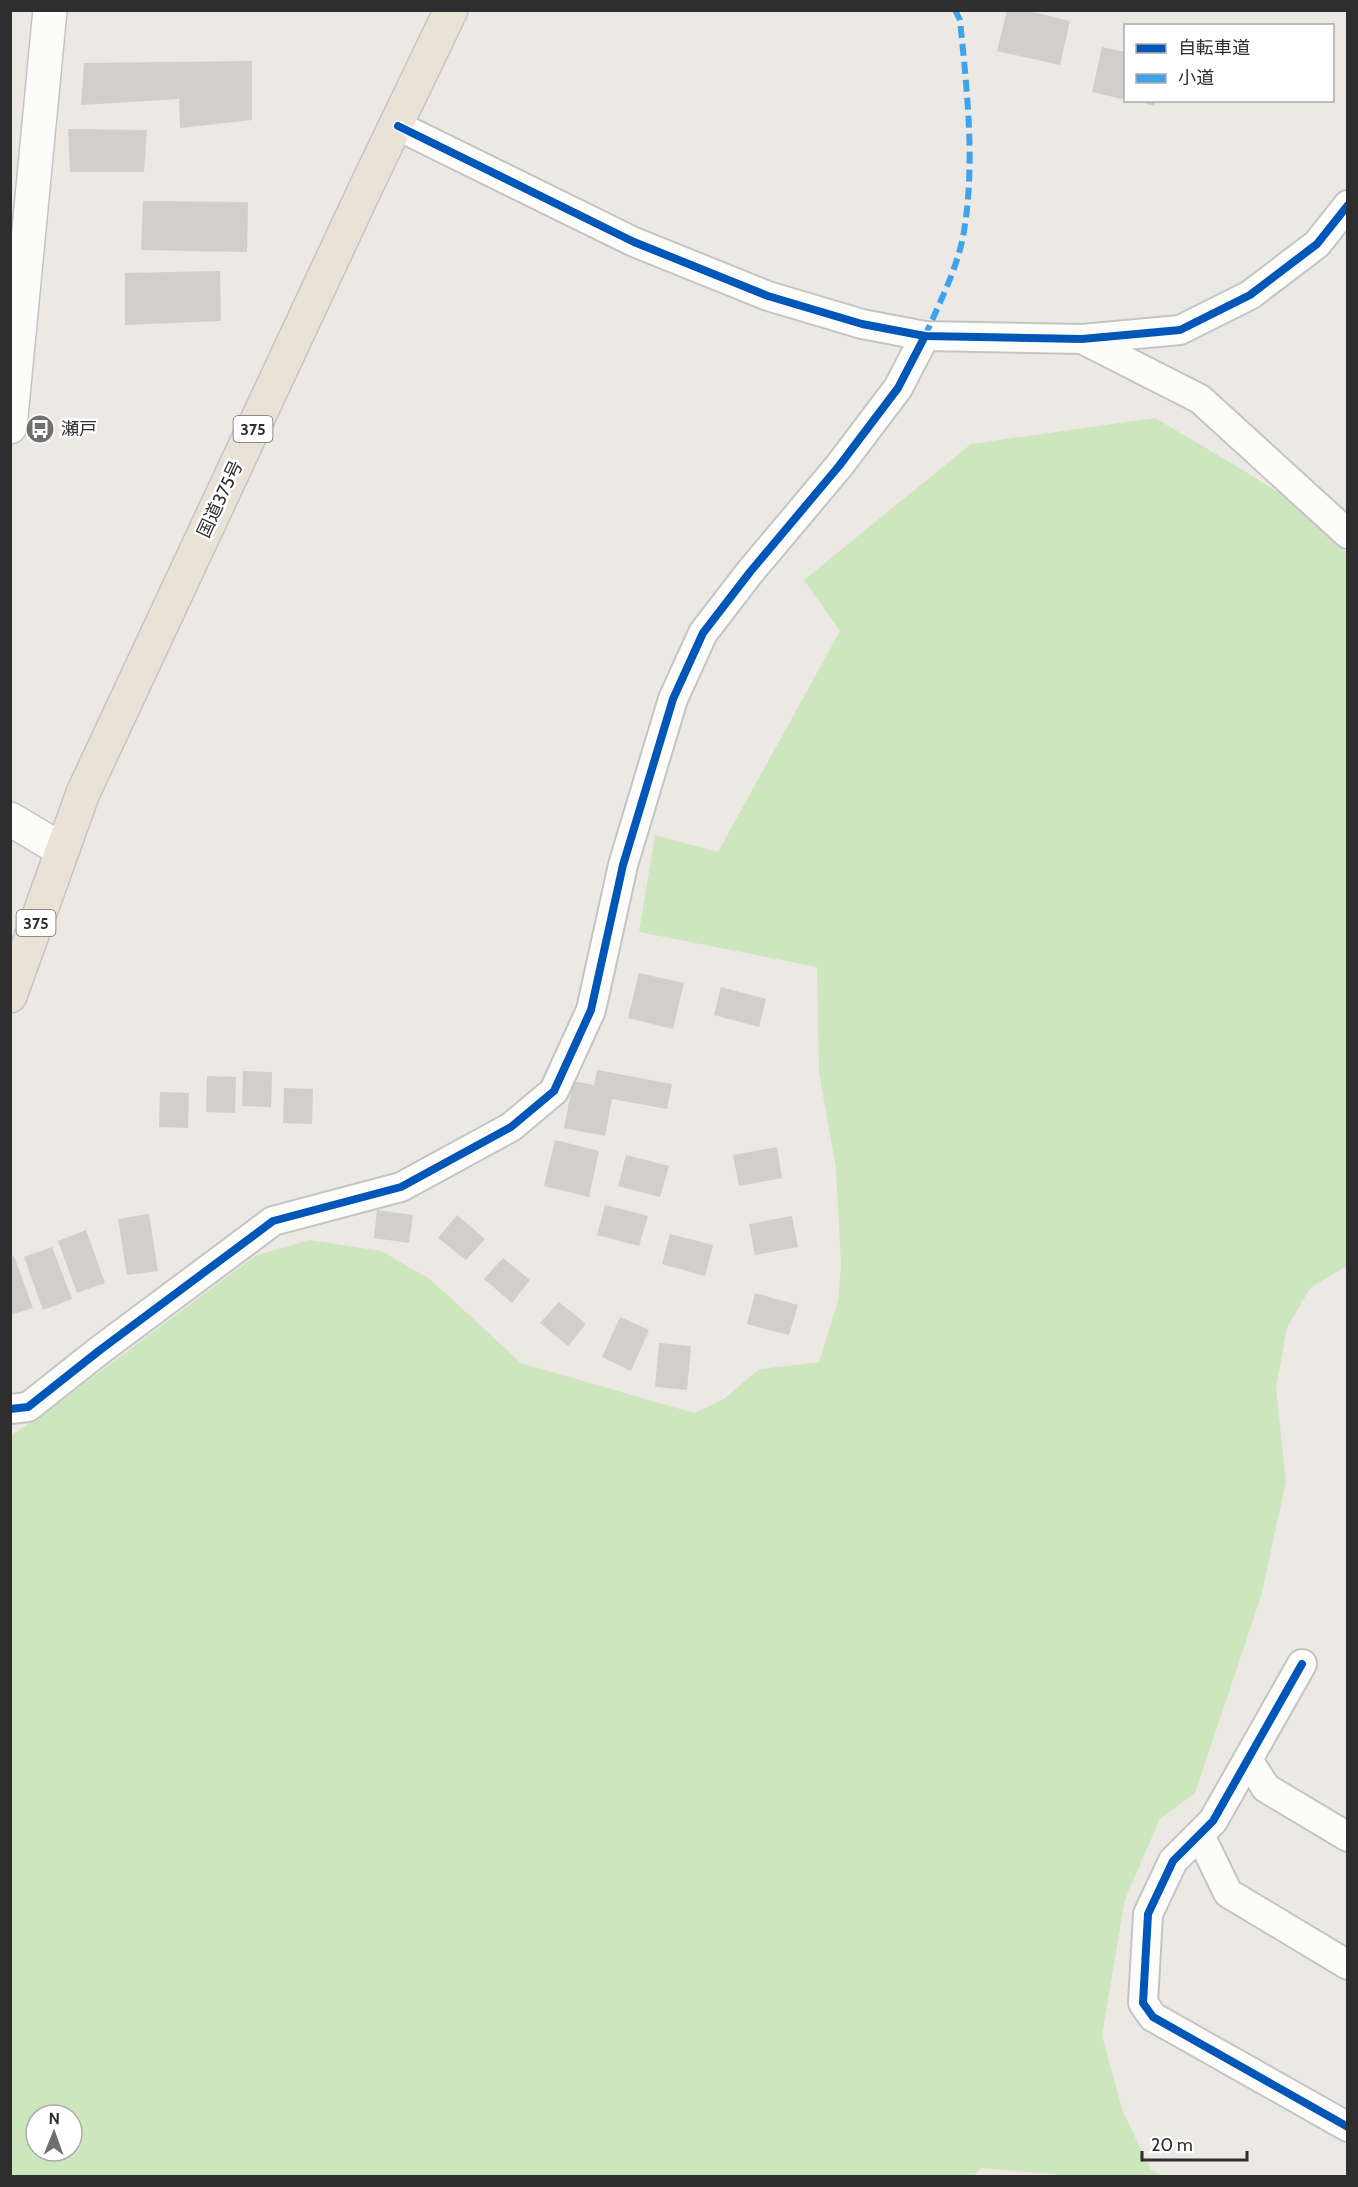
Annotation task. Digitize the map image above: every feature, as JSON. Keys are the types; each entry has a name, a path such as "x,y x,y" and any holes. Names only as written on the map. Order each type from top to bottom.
{"highway":[{"name":"国道375号","path":"10,996 83,793 451,10"}],"street":[{"path":"10,427 15,332 50,10"},
{"path":"398,126 634,242 768,296 862,324 925,336 1082,339 1180,330 1240,300 1317,243 1347,205"},
{"path":"10,1409 28,1407 153,1309 273,1221 401,1187 511,1126 554,1090 591,1010 623,865 646,787 673,699 703,633 750,572 839,466 898,388 925,336"},
{"path":"1082,339 1200,399 1347,534"},
{"path":"10,819 62,850"},
{"path":"1302,1664 1213,1821 1173,1861 1148,1914 1143,2003 1154,2017 1347,2127"},
{"path":"1248,1760 1266,1788 1347,1837"},
{"path":"1200,1834 1228,1893 1347,1965"}],"green space":[{"path":"1155,418 1306,510 1347,553 1347,1266 1310,1288 1287,1328 1276,1388 1286,1482 1261,1596 1195,1793 1160,1819 1125,1899 1102,2036 1123,2112 1151,2170 1164,2176 1073,2176 982,2168 973,2176 11,2176 11,1435 38,1418 255,1256 309,1240 381,1251 430,1279 521,1363 694,1413 724,1399 759,1369 819,1362 838,1301 841,1265 836,1169 819,1072 817,967 639,932 655,835 718,852 840,631 804,580 971,444"}],"building":[{"path":"1007,10 1026,10 1070,21 1060,65 997,51"},
{"path":"1102,47 1124,52 1124,100 1092,92"},
{"path":"252,61 252,120 180,128 179,99 81,105 84,63"},
{"path":"1141,102 1155,102 1154,106"},
{"path":"68,129 147,130 144,172 70,172"},
{"path":"143,201 248,202 247,252 141,250"},
{"path":"220,271 221,321 125,325 125,273"},
{"path":"639,973 684,983 673,1029 628,1018"},
{"path":"721,987 766,999 759,1027 714,1015"},
{"path":"597,1070 672,1084 667,1109 612,1099 605,1136 564,1128 573,1081 594,1085"},
{"path":"243,1071 272,1072 271,1107 242,1106"},
{"path":"207,1076 236,1077 235,1113 206,1112"},
{"path":"284,1088 313,1089 312,1124 283,1123"},
{"path":"160,1092 189,1093 188,1128 159,1127"},
{"path":"555,1140 599,1151 589,1197 544,1186"},
{"path":"777,1147 782,1178 739,1186 733,1155"},
{"path":"626,1155 669,1166 660,1197 618,1186"},
{"path":"605,1205 648,1216 639,1246 597,1235"},
{"path":"377,1210 413,1215 409,1243 374,1238"},
{"path":"149,1214 158,1271 127,1275 118,1219"},
{"path":"457,1215 485,1239 466,1260 438,1238"},
{"path":"792,1216 798,1247 755,1255 749,1224"},
{"path":"86,1230 105,1283 77,1293 58,1241"},
{"path":"670,1234 713,1245 705,1276 662,1264"},
{"path":"52,1247 72,1299 43,1310 24,1257"},
{"path":"14,1256 33,1308 10,1315 10,1257"},
{"path":"503,1258 530,1280 512,1303 484,1279"},
{"path":"755,1293 798,1305 789,1335 747,1324"},
{"path":"559,1302 586,1324 568,1346 540,1323"},
{"path":"620,1317 649,1330 631,1371 602,1357"},
{"path":"659,1343 691,1346 687,1390 655,1387"}],"marked path":[{"path":"925,336 956,262 967,210 969,128 960,20 955,10"}],"cycle path":[{"path":"398,126 634,242 768,296 862,324 925,336 1082,339 1180,330 1250,295 1317,244 1348,205"},
{"path":"10,1409 28,1407 100,1350 273,1221 401,1187 511,1127 554,1091 591,1010 623,865 673,699 703,633 750,572 839,466 898,388 925,336"},
{"path":"1302,1664 1213,1821 1173,1861 1148,1914 1143,2003 1153,2017 1348,2127"}],"place":[{"name":"瀬戸","path":"40,429"}]}
